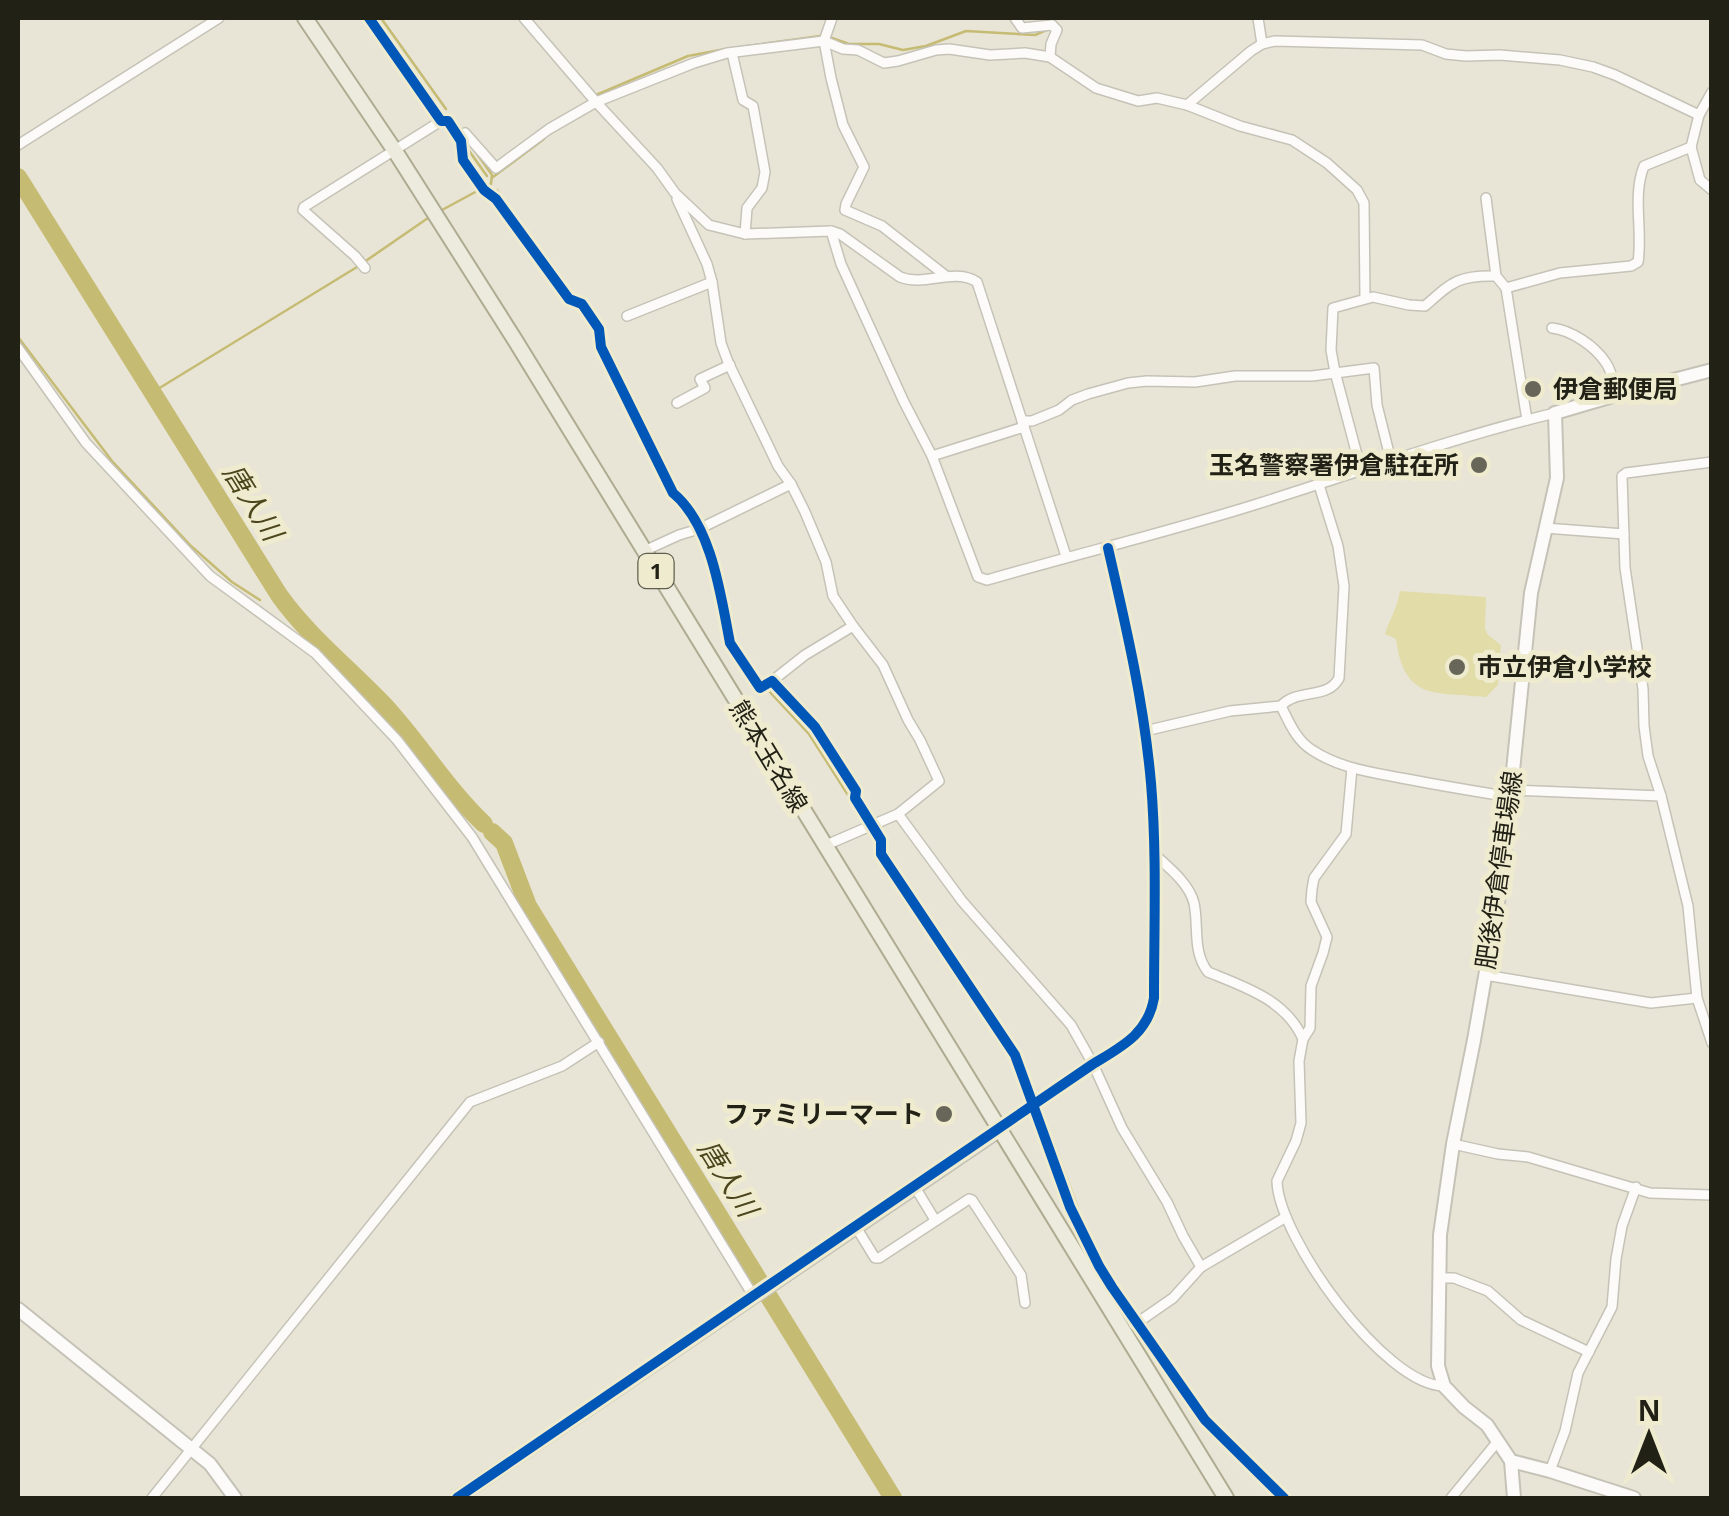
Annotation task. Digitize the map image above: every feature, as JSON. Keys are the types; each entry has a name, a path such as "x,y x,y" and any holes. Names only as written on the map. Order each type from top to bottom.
{"main road":[{"name":"熊本玉名線","path":"305,18 395,150 515,340 1000,1130 1136,1324 1226,1498"},
{"path":"1555,414 1712,370"},
{"name":"肥後伊倉停車場線","path":"1444,1386 1438,1366 1440,1235 1502,879 1531,593 1557,478 1555,414"},
{"path":"457,1498 1000,1130"},
{"path":"18,1308 192,1448 210,1464 235,1498"},
{"path":"1444,1386 1486,1425 1511,1461 1514,1498"},
{"path":"1511,1461 1634,1498"}],"street":[{"path":"18,145 219,18"},
{"path":"370,18 442,122"},
{"path":"524,18 675,193 710,225 745,234 831,232 840,234 900,277 928,281 966,276 976,282 1066,556"},
{"path":"832,18 824,41 831,78 843,124 864,168 845,210 882,226 946,276"},
{"path":"1015,18 1022,28 1054,24 1058,30 1050,56"},
{"path":"1258,18 1262,44"},
{"path":"1187,105 1262,44 1313,40 1372,46 1422,45 1446,54 1560,60 1616,75 1699,115"},
{"path":"458,137 465,134 496,168 549,129 596,102 694,62 732,52 824,41 884,62 949,48 990,55 1050,56 1096,88 1138,101 1157,98 1187,105 1240,126 1292,140 1327,162 1364,203 1364,298"},
{"path":"732,52 743,100 752,106 765,172 762,188 747,208 745,234"},
{"path":"1712,92 1699,115 1692,147 1700,180 1712,190"},
{"path":"362,265 304,206 448,121 461,141 464,160 482,188 496,199 569,300 582,304 600,329 601,347 673,493 683,501 698,529 717,574 730,644 760,688 852,626"},
{"path":"1506,288 1560,274 1638,262 1639,190 1644,166 1692,147"},
{"path":"675,193 712,282 721,343 730,365 778,466 791,484 826,562 834,596 883,666 939,780 898,814 824,846"},
{"path":"1486,198 1496,276 1506,288 1527,420"},
{"path":"831,232 840,264 932,456 978,577 987,580 1066,556 1108,548 1555,414"},
{"path":"1361,470 1335,372 1332,308 1373,297 1425,306 1450,283 1496,276"},
{"path":"627,316 712,282"},
{"path":"1552,328 1584,340 1608,365 1616,394"},
{"path":"18,348 86,443 210,576 314,653 397,740 472,838 760,1292"},
{"path":"677,403 705,388 700,379 730,365"},
{"path":"932,456 1032,421 1088,394 1128,383 1312,376 1374,368 1377,406 1391,461"},
{"path":"1712,462 1622,476 1626,568 1648,756 1688,906 1697,998 1712,1043"},
{"path":"644,551 791,484"},
{"path":"1145,731 1230,711 1281,706 1287,699 1331,690 1339,678 1344,586 1338,546 1319,485"},
{"path":"1546,528 1624,534"},
{"path":"1000,1130 1131,1041 1152,1012 1151,783 1131,648 1108,548"},
{"path":"709,658 730,644"},
{"path":"768,684 814,727 856,791 855,798 881,840 881,854 1015,1055 1038,1102 1070,1207 1098,1266 1204,1420 1284,1498"},
{"path":"1281,706 1302,742 1352,768 1510,794 1660,796"},
{"path":"1352,768 1346,834 1314,878 1310,898 1327,936 1311,986 1310,1028 1298,1061 1301,1122 1277,1187 1286,1217 1314,1271 1357,1327 1423,1382 1444,1386"},
{"path":"898,814 962,901 1063,1014 1201,1267"},
{"path":"1154,854 1190,892 1199,956 1208,972 1259,992 1296,1021 1303,1039"},
{"path":"1485,974 1651,1003 1697,998"},
{"path":"152,1498 470,1102 562,1066 599,1042"},
{"path":"1453,1144 1528,1157 1650,1192 1712,1195"},
{"path":"1550,1470 1578,1373 1612,1307 1622,1226 1636,1187"},
{"path":"915,1188 935,1220"},
{"path":"856,1228 875,1258 972,1200 1021,1275 1025,1304"},
{"path":"1136,1324 1173,1298 1201,1267 1286,1217"},
{"path":"1441,1278 1454,1278 1488,1291 1521,1320 1590,1352"},
{"path":"1451,1498 1498,1441"}],"shaded area":[{"path":"1400,591 1486,597 1485,629 1501,645 1498,685 1486,697 1437,693 1406,674 1396,639 1385,634"}],"waterway":[{"path":"377,18 445,116"},
{"path":"381,18 446,109"},
{"path":"832,38 849,44 879,44 903,50 966,31 1035,35 1051,28"},
{"path":"596,95 688,56 820,36"},
{"path":"493,177 544,139"},
{"path":"467,148 487,176"},
{"path":"475,151 492,175 491,184 486,186"},
{"name":"唐人川","path":"18,177 279,595 316,639 385,706 484,824"},
{"path":"442,210 479,190"},
{"path":"497,190 576,298"},
{"path":"153,392 357,267 428,218"},
{"path":"18,337 112,461 191,546 232,582 260,600"},
{"path":"606,343 671,474"},
{"path":"717,562 724,588"},
{"name":"唐人川","path":"275,596 279,595"},
{"path":"767,689 809,734 848,795"},
{"name":"唐人川","path":"492,832 504,843 528,906 893,1498"},
{"path":"885,850 966,973"},
{"path":"1025,1069 1037,1099"},
{"path":"1040,1106 1086,1230"}],"cycle path":[{"path":"369,18 441,121 448,121 461,141 463,160 484,190 496,199 569,299 582,304 599,329 601,347 673,493 697,523 706,542 730,643 760,688 772,681 815,727 856,791 855,798 881,840 881,854 1015,1055 1070,1207 1099,1266 1205,1420 1284,1498"},
{"path":"457,1498 1123,1045 1146,1021 1154,998 1151,783 1139,694 1108,548"}],"place":[{"name":"伊倉郵便局","path":"1533,389"},
{"name":"玉名警察署伊倉駐在所","path":"1479,465"},
{"name":"市立伊倉小学校","path":"1457,667"},
{"name":"ファミリーマート","path":"944,1114"}]}
